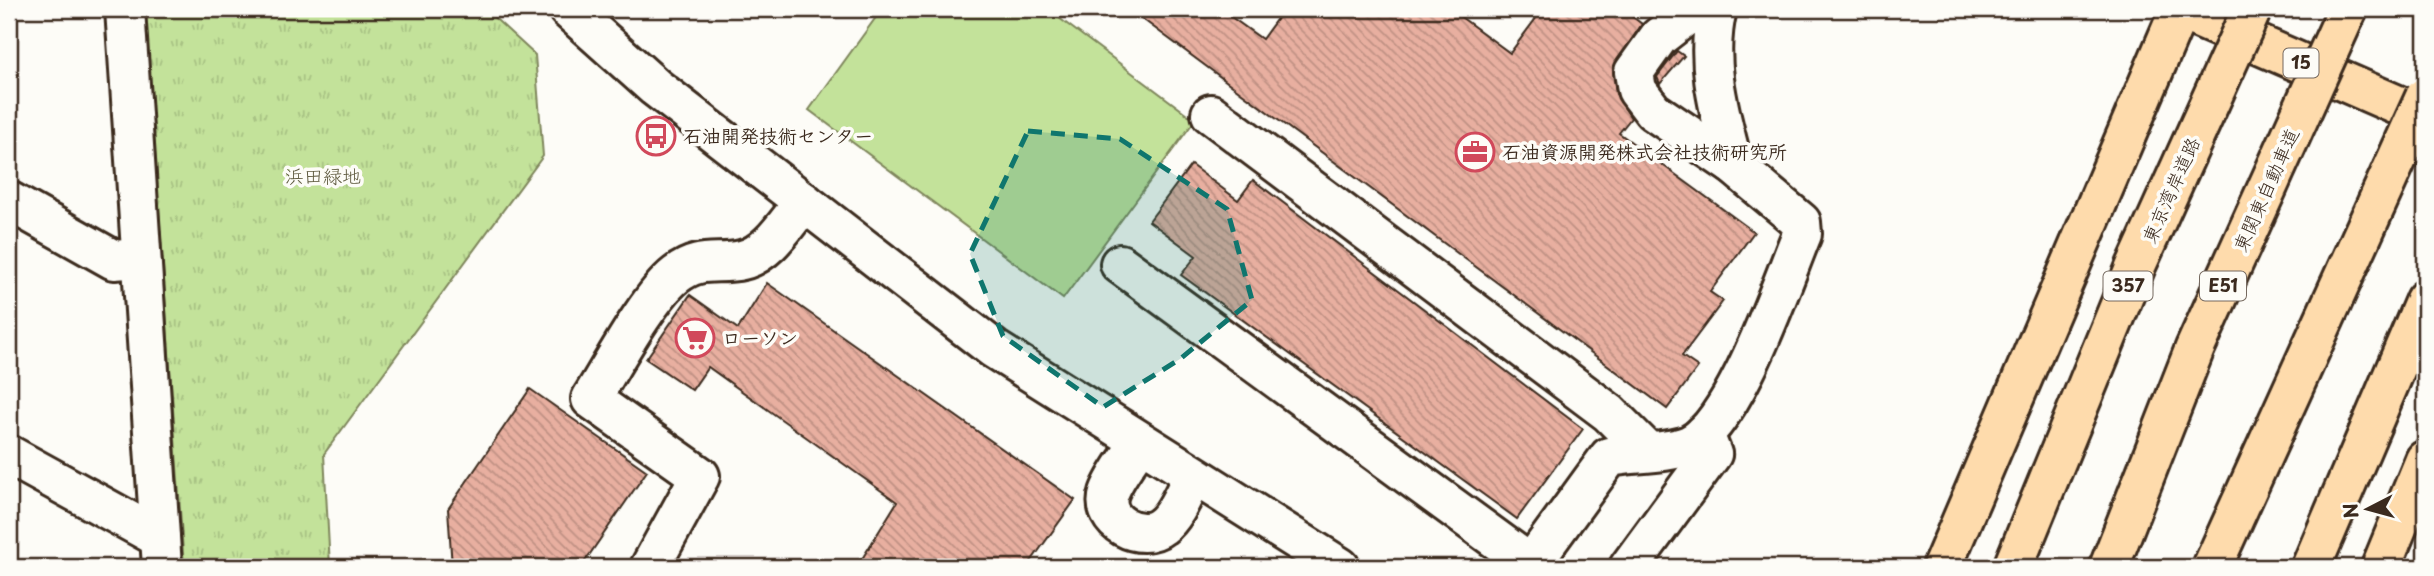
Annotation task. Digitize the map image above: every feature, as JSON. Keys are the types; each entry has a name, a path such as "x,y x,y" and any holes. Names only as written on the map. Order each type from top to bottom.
{"main road":[{"name":"15","path":"2179,9 2425,117"},
{"path":"1942,567 2179,9"},
{"name":"東京湾岸道路","path":"2013,567 2136,266 2252,9"},
{"name":"東関東自動車道","path":"2109,567 2195,348 2348,9"},
{"path":"2212,567 2425,97"},
{"path":"2311,567 2425,300"},
{"path":"2381,567 2425,460"}],"street":[{"path":"125,9 161,552"},
{"path":"568,9 655,87 994,349 1340,567"},
{"path":"1120,264 1531,566 1609,457 1688,445 1704,434 1738,388 1802,234 1801,222 1732,165 1653,111 1637,90 1634,72 1659,37 1695,9"},
{"path":"1717,9 1712,31 1712,66 1717,103 1732,165"},
{"path":"1211,114 1609,413 1647,451"},
{"path":"9,201 114,260 140,258"},
{"path":"650,567 700,477 591,398 650,307 675,275 700,261 743,260 764,249 804,202"},
{"path":"1629,567 1712,454 1704,434"},
{"path":"1140,442 1108,495 1110,511 1119,525 1135,533 1152,533 1164,525 1193,476"},
{"path":"9,455 161,552"}],"highlighted area":[{"path":"1028,131 1120,139 1227,209 1252,300 1180,359 1103,407 1003,336 970,254"}],"green space":[{"name":"浜田緑地","path":"145,9 485,9 535,55 543,156 324,454 330,567 184,567"},
{"path":"882,9 1047,9 1195,120 1063,299 809,110"}],"building":[{"path":"1129,9 1220,9 1262,39 1284,9 1450,9 1510,53 1543,9 1622,9 1642,24 1613,68 1616,94 1631,118 1619,133 1754,232 1710,292 1723,301 1682,356 1698,367 1667,409"},
{"path":"1677,51 1684,56 1660,84 1657,77"},
{"path":"1191,165 1238,200 1253,180 1583,429 1517,519 1181,275 1196,256 1149,221"},
{"path":"767,283 1075,500 1027,567 857,567 897,502 708,367 692,390 646,359 690,295 738,329"},
{"path":"530,389 647,471 581,567 452,567 448,509"}],"place":[{"name":"石油開発技術センター","path":"656,136"},
{"name":"石油資源開発株式会社技術研究所","path":"1475,152"},
{"name":"ローソン","path":"695,338"}]}
